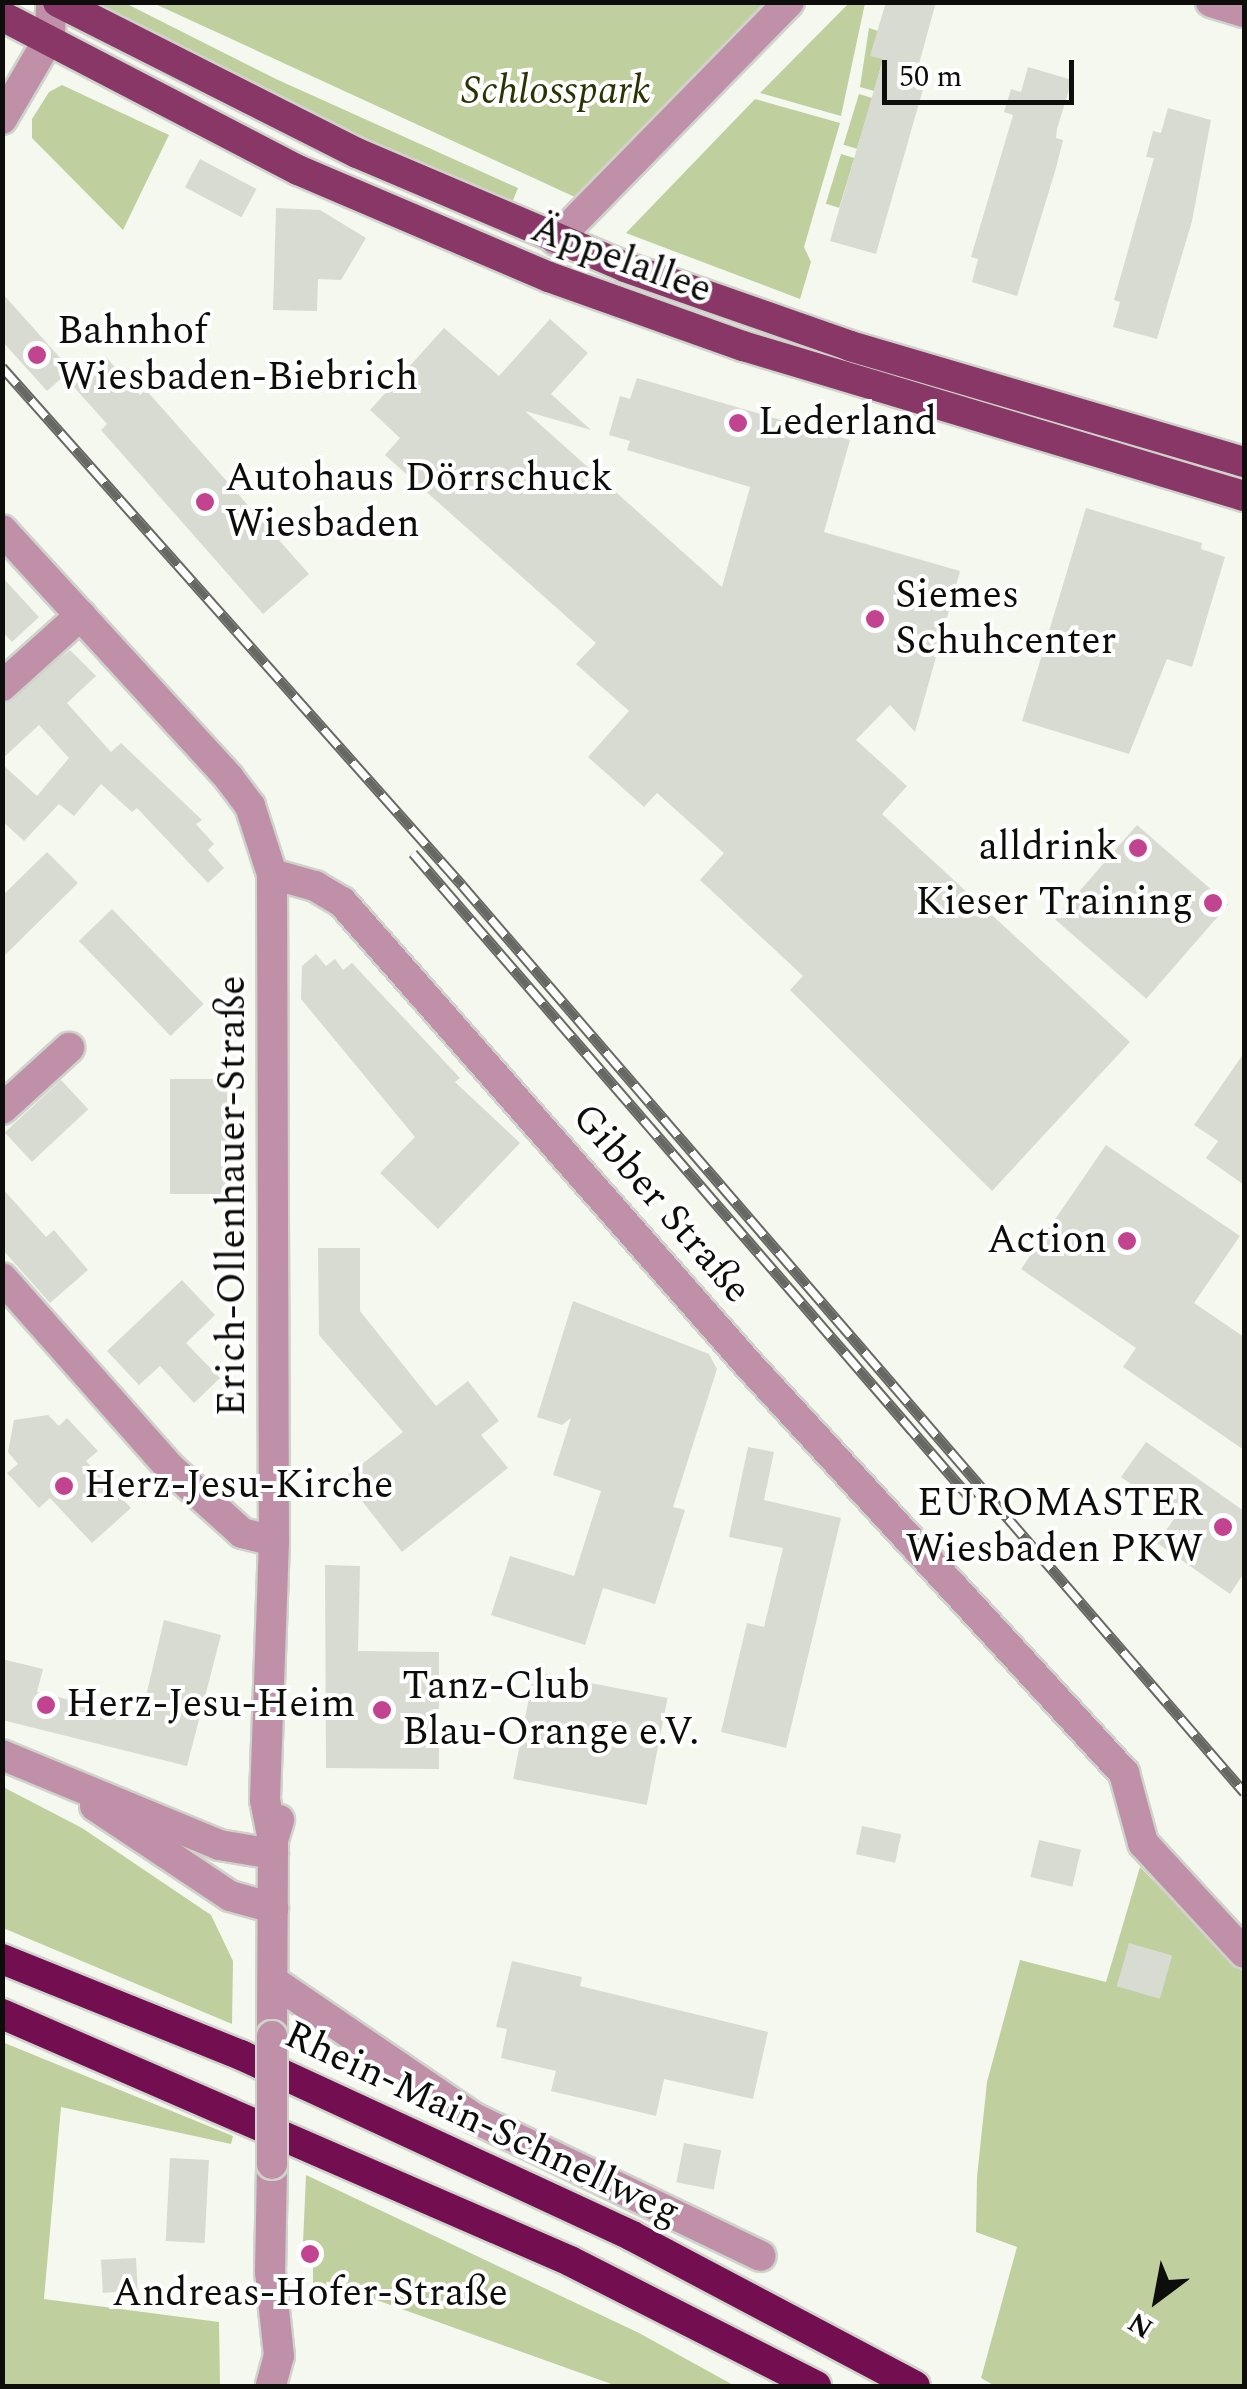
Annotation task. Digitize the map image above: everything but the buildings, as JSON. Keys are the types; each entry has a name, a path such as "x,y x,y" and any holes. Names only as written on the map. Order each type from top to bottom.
{"highway":[{"name":"Rhein-Main-Schnellweg","path":"2,1959 241,2056 632,2236 915,2386"},
{"path":"2,2014 570,2261 816,2386"}],"main road":[{"name":"Äppelallee","path":"55,2 284,118 556,240 812,334 1244,462"},
{"name":"Äppelallee","path":"2,16 298,170 566,284 743,346 1244,496"}],"street":[{"path":"2,119 48,43 55,2"},
{"path":"556,240 789,2"},
{"path":"1212,2 1244,12"},
{"path":"2,530 240,792 260,830 272,874"},
{"path":"2,686 80,615"},
{"name":"Erich-Ollenhauer-Straße","path":"271,2386 266,2355 272,2320 273,1847 265,1800 272,1698 274,1541 272,874"},
{"name":"Gibber Straße","path":"272,874 315,886 352,913 748,1364 1124,1773 1143,1843 1244,1953"},
{"path":"2,1109 69,1048"},
{"path":"2,1278 169,1467 242,1533 274,1541"},
{"path":"2,1755 220,1845 273,1847"},
{"path":"40,1771 230,1896 273,1908"},
{"path":"273,1981 474,2118 761,2256"}],"green space":[{"path":"86,3 125,3 276,79 518,188 511,205 293,109"},
{"name":"Schlosspark","path":"153,3 765,3 577,198"},
{"path":"849,3 865,3 841,116 760,93"},
{"path":"869,28 878,31 883,59 874,91 860,87"},
{"path":"62,85 169,135 123,230 32,138 32,119 49,92"},
{"path":"859,94 872,98 857,149 844,145"},
{"path":"755,99 840,123 804,247 811,262 800,299 626,233"},
{"path":"841,154 854,158 839,208 826,204"},
{"path":"3,1787 82,1828 211,1915 233,1961 232,2024 3,1928"},
{"path":"1140,1867 1244,1973 1244,2386 995,2386 981,2378 1017,2247 976,2232 977,2177 987,2082 1020,1960 1106,1982"},
{"path":"2,2042 233,2136 231,2144 61,2107 44,2299 219,2322 220,2386 3,2386"},
{"path":"306,2175 639,2333 735,2386 617,2386 371,2298 320,2289 313,2283 313,2246 303,2243"}],"railway":[{"path":"2,367 462,885 1244,1792"},
{"path":"413,853 972,1500"}],"place":[{"name":"Bahnhof Wiesbaden-Biebrich","path":"37,355"},
{"name":"Lederland","path":"738,423"},
{"name":"Autohaus Dörrschuck Wiesbaden","path":"205,502"},
{"name":"Siemes Schuhcenter","path":"875,619"},
{"name":"alldrink","path":"1138,848"},
{"name":"Kieser Training","path":"1213,903"},
{"name":"Action","path":"1127,1241"},
{"name":"Herz-Jesu-Kirche","path":"64,1486"},
{"name":"EUROMASTER Wiesbaden PKW","path":"1223,1527"},
{"name":"Herz-Jesu-Heim","path":"46,1705"},
{"name":"Tanz-Club Blau-Orange e.V.","path":"382,1710"},
{"name":"Andreas-Hofer-Straße","path":"310,2254"}]}
